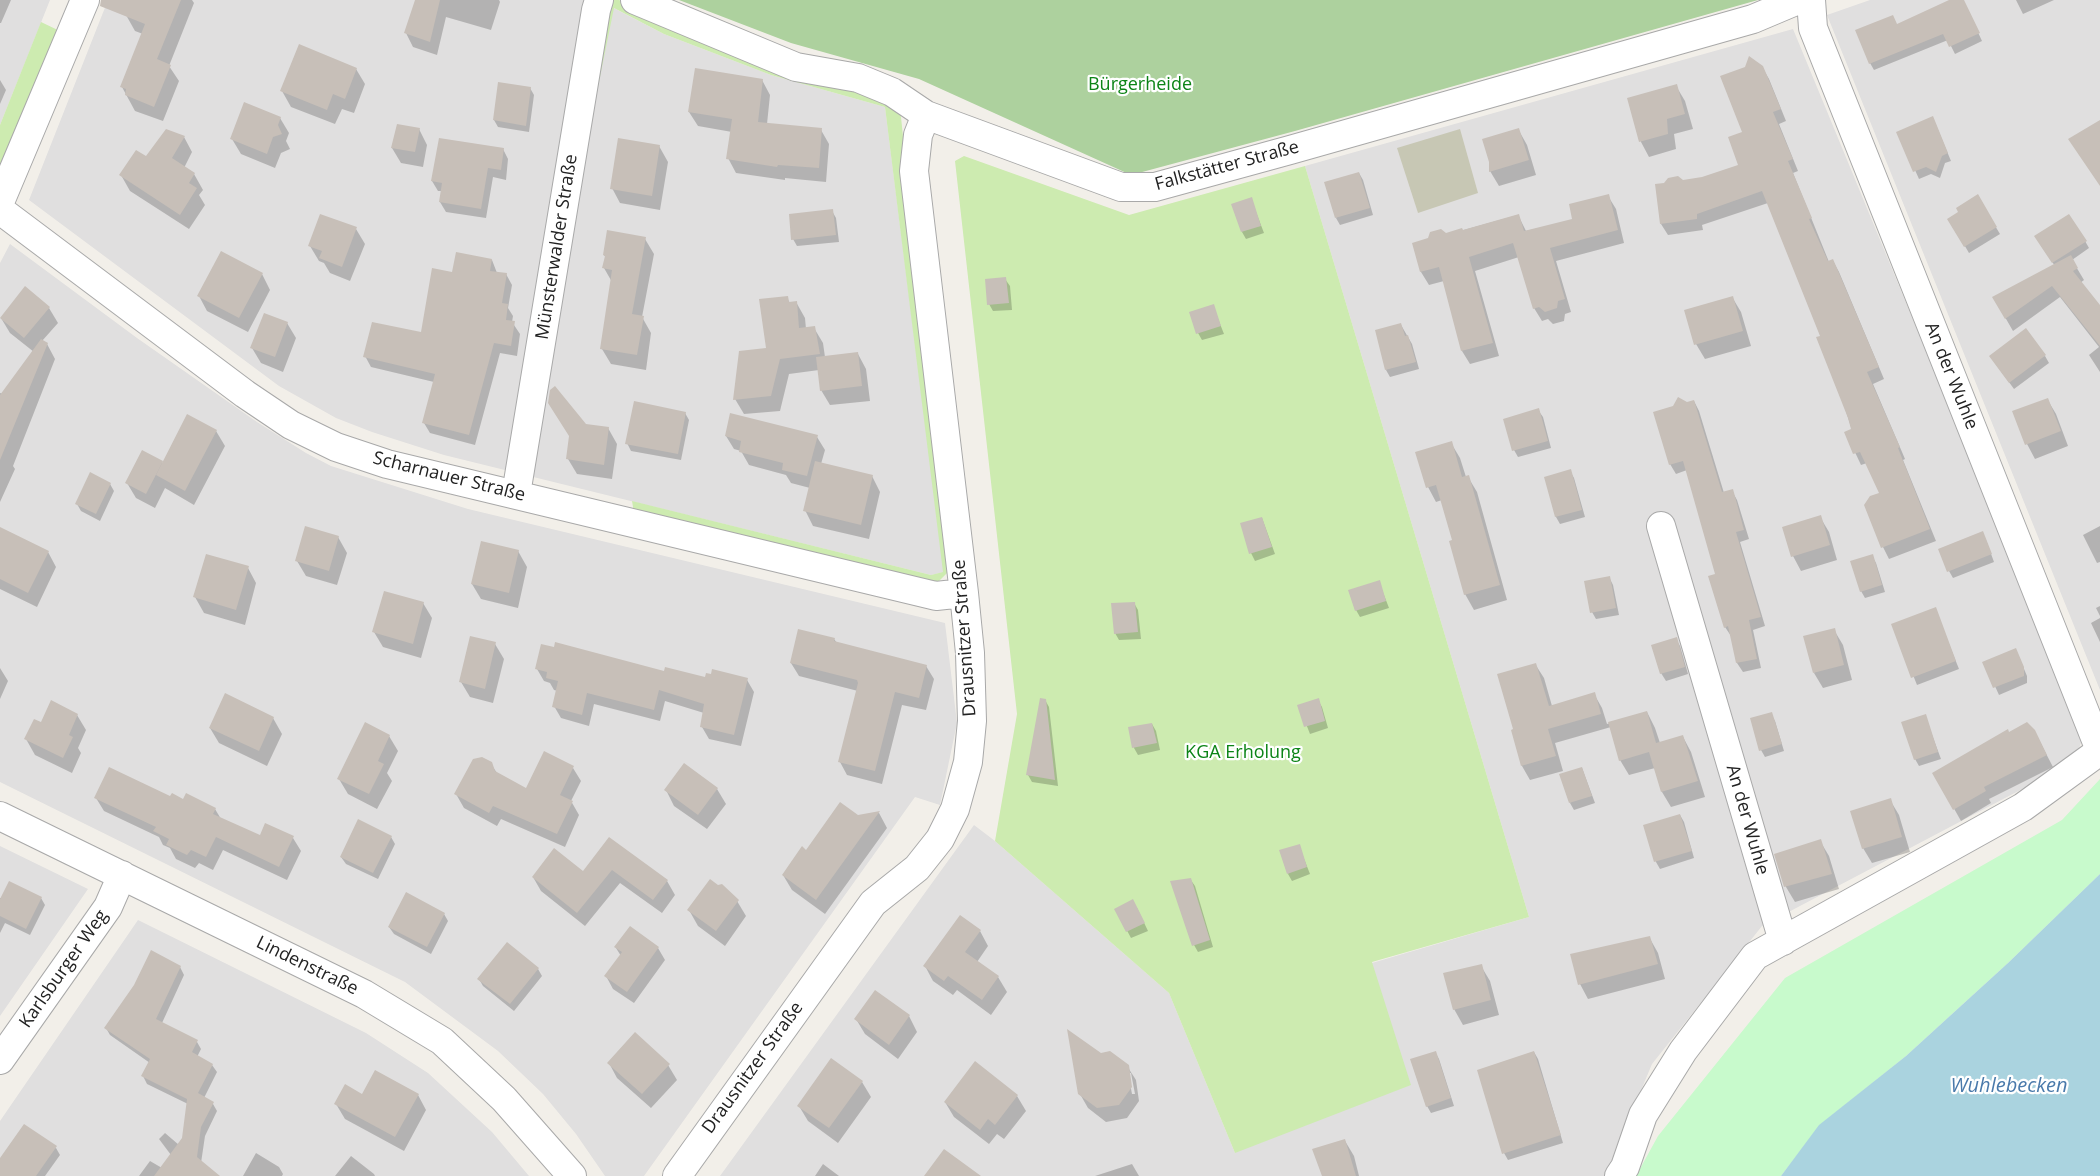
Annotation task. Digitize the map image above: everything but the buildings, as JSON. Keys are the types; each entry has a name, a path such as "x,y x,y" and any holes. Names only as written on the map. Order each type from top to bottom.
{"street":[{"path":"0,202 85,0"},
{"name":"Münsterwalder Straße","path":"516,494 599,0"},
{"name":"Falkstätter Straße","path":"635,0 796,67 858,78 892,92 926,115 1121,187 1155,187 1753,19 1798,0"},
{"name":"An der Wuhle","path":"1619,1176 1625,1167 1643,1115 1683,1051 1755,956 2023,807 2100,751 1813,28 1811,0"},
{"name":"Drausnitzer Straße","path":"676,1176 873,903 917,868 940,839 955,810 968,762 972,721 970,653 914,171 918,135 926,115"},
{"name":"Scharnauer Straße","path":"0,210 245,394 291,425 336,447 387,464 936,596 964,593"},
{"name":"An der Wuhle","path":"1661,526 1783,942"},
{"name":"Lindenstraße","path":"0,816 363,994 442,1041 504,1099 572,1176"},
{"name":"Karlsburger Weg","path":"0,1060 108,907 123,875"}],"shaded area":[{"path":"0,0 50,0 0,125"},
{"path":"108,0 598,0 664,34 771,75 885,107 944,572 931,575 444,455 336,418 279,386 29,200"},
{"path":"1870,0 2100,0 2100,690 1827,15"},
{"path":"1793,29 2084,734 2077,754 2062,768 1762,926 1652,1064 1604,1176 720,1176 974,825 1169,993 1235,1153 1372,963 1529,917 1305,166"},
{"path":"1460,129 1478,193 1418,213 1397,148"},
{"path":"10,244 137,338 257,422 331,466 468,509 945,623 957,723 940,805 915,797 644,1176 605,1176 576,1134 543,1094 498,1051 405,982 0,782 0,263"},
{"path":"0,846 88,889 0,1016"},
{"path":"138,920 366,1033 428,1073 492,1132 529,1176 0,1176 0,1121"}],"green space":[{"path":"608,0 619,0 672,22 897,104 901,117 948,572 938,582 930,583 634,513 632,501 931,575 943,572 885,107 771,75 664,34 614,8 592,116"},
{"name":"Bürgerheide","path":"679,0 1758,0 1131,175 919,79 791,43"},
{"path":"41,22 64,33 0,169 0,125"},
{"name":"KGA Erholung","path":"964,156 1129,215 1305,166 1529,917 1372,962 1411,1085 1235,1153 1169,993 995,841 1017,714 955,161"},
{"path":"2100,779 2100,874 2008,963 1906,1056 1820,1125 1781,1176 1636,1176 1658,1136 1785,978 2062,820"}],"water":[{"name":"Wuhlebecken","path":"2100,874 2100,1176 1781,1176 1819,1125 1906,1056 2008,963"}]}
